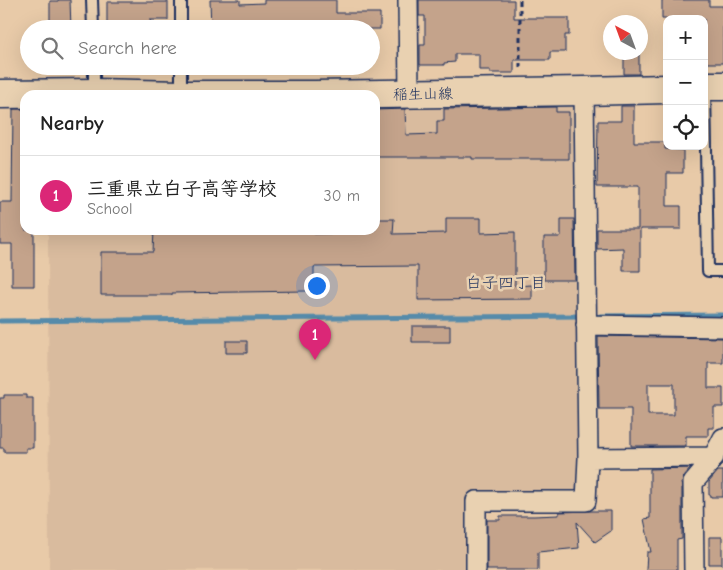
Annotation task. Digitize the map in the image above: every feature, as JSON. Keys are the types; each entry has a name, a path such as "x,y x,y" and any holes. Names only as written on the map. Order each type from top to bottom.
{"main road":[{"name":"稲生山線","path":"380,94 663,89"},
{"name":"稲生山線","path":"0,94 20,94"}],"street":[{"path":"408,0 409,94"},
{"path":"476,570 476,502 586,501 588,458 584,92"},
{"path":"586,325 723,327"},
{"path":"694,570 693,483 714,457 723,438"},
{"path":"588,458 714,457"}],"lane":[{"path":"92,0 93,20"},
{"path":"182,0 182,20"},
{"path":"94,75 94,90"},
{"path":"181,90 182,75"},
{"path":"711,86 708,271 723,271"}],"path":[{"path":"520,0 520,92"}],"shaded area":[{"path":"380,104 578,104 583,490 575,494 471,495 471,570 49,570 48,235 380,235"}],"building":[{"path":"70,0 71,20 50,20 50,1"},
{"path":"210,0 240,0 240,4 264,3 264,0 336,0 336,13 380,13 380,20 211,20"},
{"path":"419,0 514,0 514,18 569,18 569,35 565,35 565,52 550,52 550,60 514,60 514,73 490,73 490,70 479,70 479,54 455,54 455,62 444,63 444,65 420,65 420,45 425,45 425,16 419,16"},
{"path":"662,0 709,0 709,6 723,6 723,63 708,63 708,15 663,15 662,19"},
{"path":"107,2 168,2 168,20 107,20"},
{"path":"624,60 639,60 639,74 624,74"},
{"path":"621,106 634,106 634,142 663,142 663,150 683,150 683,173 667,173 667,206 681,206 681,229 640,229 640,271 623,271 623,248 597,249 597,229 638,229 638,187 597,187 598,121 621,121"},
{"path":"556,107 556,112 569,112 569,159 380,157 380,110 405,109 406,135 437,134 437,121 444,121 444,109"},
{"path":"13,109 20,109 20,235 34,235 34,286 12,286 12,244 0,244 0,202 12,202"},
{"path":"446,218 481,218 481,233 515,232 515,286 532,285 532,299 418,300 418,266 314,267 314,290 307,291 101,295 101,252 153,252 154,235 380,235 380,219 394,219 393,234 446,233"},
{"path":"561,219 574,219 575,280 544,280 544,237 561,237"},
{"path":"412,326 450,326 450,342 412,342"},
{"path":"598,336 723,338 723,363 708,363 708,388 723,388 723,407 714,407 714,428 708,428 708,436 686,436 686,446 631,446 631,409 599,409","holes":["648,384 674,384 674,415 648,415"]},
{"path":"226,341 247,341 247,353 226,353"},
{"path":"4,395 26,395 26,398 33,398 33,448 26,448 26,452 4,452 4,448 0,448 0,398 4,398"},
{"path":"691,468 681,483 682,539 677,540 677,570 646,570 647,552 651,552 644,519 650,518 650,469"},
{"path":"718,471 723,471 723,497 711,497 709,495 709,482"},
{"path":"611,511 611,531 595,542 577,522 579,548 538,552 538,570 487,570 487,520 500,520 500,516 559,515 559,512"},
{"path":"709,537 722,537 722,564 709,564"}],"waterway":[{"path":"600,316 723,315"},
{"path":"0,321 582,316"}],"place":[{"name":"三重県立白子高等学校","path":"315,360"}],"district":[{"name":"白子四丁目","path":"506,283"}]}
